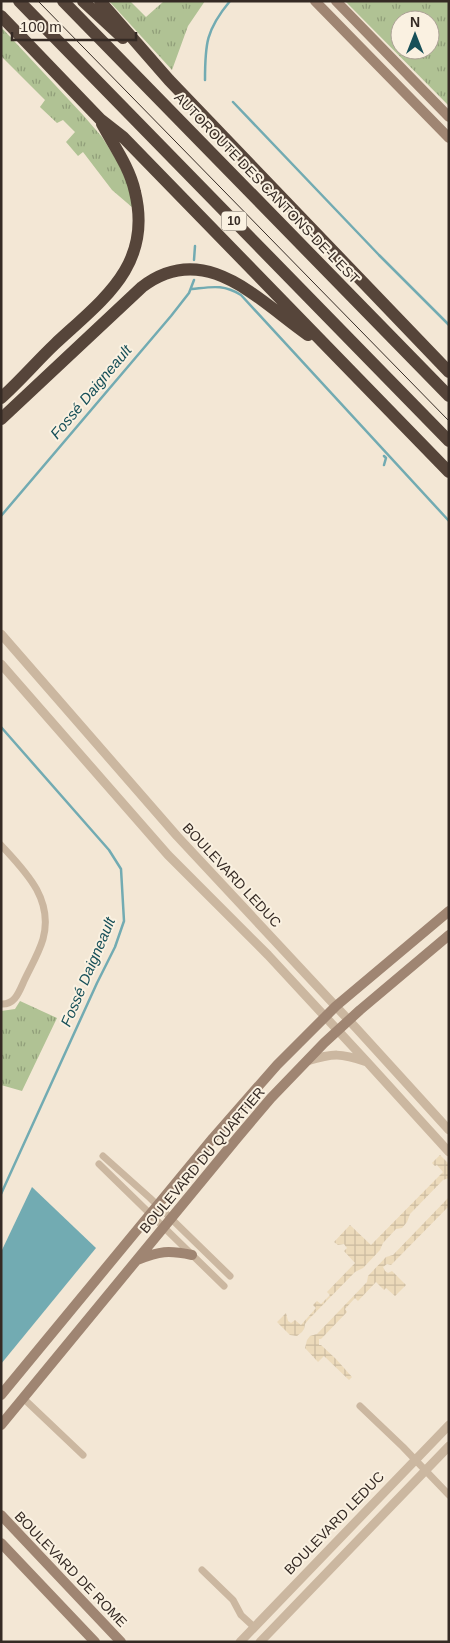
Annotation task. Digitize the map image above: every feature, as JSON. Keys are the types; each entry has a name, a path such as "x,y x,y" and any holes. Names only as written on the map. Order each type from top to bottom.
{"highway":[{"name":"10","path":"20,1 449,441"},
{"name":"AUTOROUTE DES CANTONS-DE-L'EST","path":"63,1 449,396"},
{"path":"83,1 169,80"},
{"path":"100,1 169,80 449,372"},
{"path":"1,16 100,119 122,137 449,472"},
{"path":"1,398 109,294 122,278 132,258 139,224 136,192 127,169 100,119"},
{"path":"1,420 142,288 154,279 174,272 200,270 228,279 257,297 332,351"}],"main road":[{"path":"315,1 449,138"},
{"path":"336,1 449,117"},
{"name":"BOULEVARD DU QUARTIER","path":"1,1395 259,1084 336,1006 449,911"},
{"name":"BOULEVARD DU QUARTIER","path":"1,1425 255,1116 338,1030 449,935"},
{"path":"136,1261 160,1252 192,1255"},
{"name":"BOULEVARD DE ROME","path":"1,1515 122,1642"},
{"path":"1,1544 95,1642"}],"street":[{"name":"BOULEVARD LEDUC","path":"1,634 177,836 449,1130"},
{"name":"BOULEVARD LEDUC","path":"1,664 163,849 268,955 449,1152"},
{"path":"1,844 35,885 43,906 45,925 42,943 17,995 10,1003 1,1004"},
{"path":"306,1061 324,1055 336,1054 346,1055 368,1063"},
{"path":"103,1156 158,1205 230,1276"},
{"path":"99,1164 224,1286"},
{"path":"23,1398 82,1456"},
{"path":"360,1406 449,1495"},
{"name":"BOULEVARD LEDUC","path":"240,1642 449,1424"},
{"name":"BOULEVARD LEDUC","path":"260,1642 449,1446"},
{"path":"202,1570 233,1600 241,1614 254,1627"}],"green space":[{"path":"109,1 130,1 146,17 164,1 205,1 188,26 172,70"},
{"path":"345,1 449,1 449,106 403,60 440,60 440,10 390,10 390,46"},
{"path":"1,27 102,137 117,161 128,184 133,208 112,190 83,152 78,156 66,142 75,132 63,120 57,123 40,107 45,100 1,56"},
{"path":"20,1001 57,1018 22,1091 1,1085 1,1011 15,1009"}],"shaded area":[{"path":"440,1155 449,1164 449,1178 443,1180 410,1214 402,1228 396,1229 363,1268 355,1272 309,1319 302,1332 297,1336 290,1335 277,1322 286,1313 288,1321 291,1323 295,1320 301,1325 316,1308 313,1305 317,1301 321,1304 330,1295 327,1292 355,1263 344,1251 347,1248 344,1244 338,1245 334,1242 350,1225 371,1245 443,1172 437,1165 435,1166 432,1163"},
{"path":"449,1197 449,1206 391,1265 387,1264 383,1267 388,1273 392,1271 406,1285 395,1296 386,1288 384,1290 376,1282 358,1301 355,1298 345,1309 347,1312 319,1339 319,1345 336,1359 352,1377 349,1380 324,1356 318,1362 305,1348 310,1336 317,1334 367,1282 368,1276 386,1257 393,1255"}],"water":[{"path":"32,1187 96,1248 1,1364 1,1252"}],"waterway":[{"name":"Fossé Daigneault","path":"205,80 208,38 216,21 230,1"},
{"path":"233,102 379,255 449,325"},
{"name":"Fossé Daigneault","path":"194,260 195,246"},
{"name":"Fossé Daigneault","path":"1,516 171,316 189,293 194,280"},
{"path":"192,289 223,288 241,295 449,521"},
{"name":"Fossé Daigneault","path":"384,456 386,458 384,465"},
{"name":"Fossé Daigneault","path":"1,727 109,850 121,869 124,921 115,947 1,1194"}],"tram line":[{"path":"38,1 449,421"}]}
